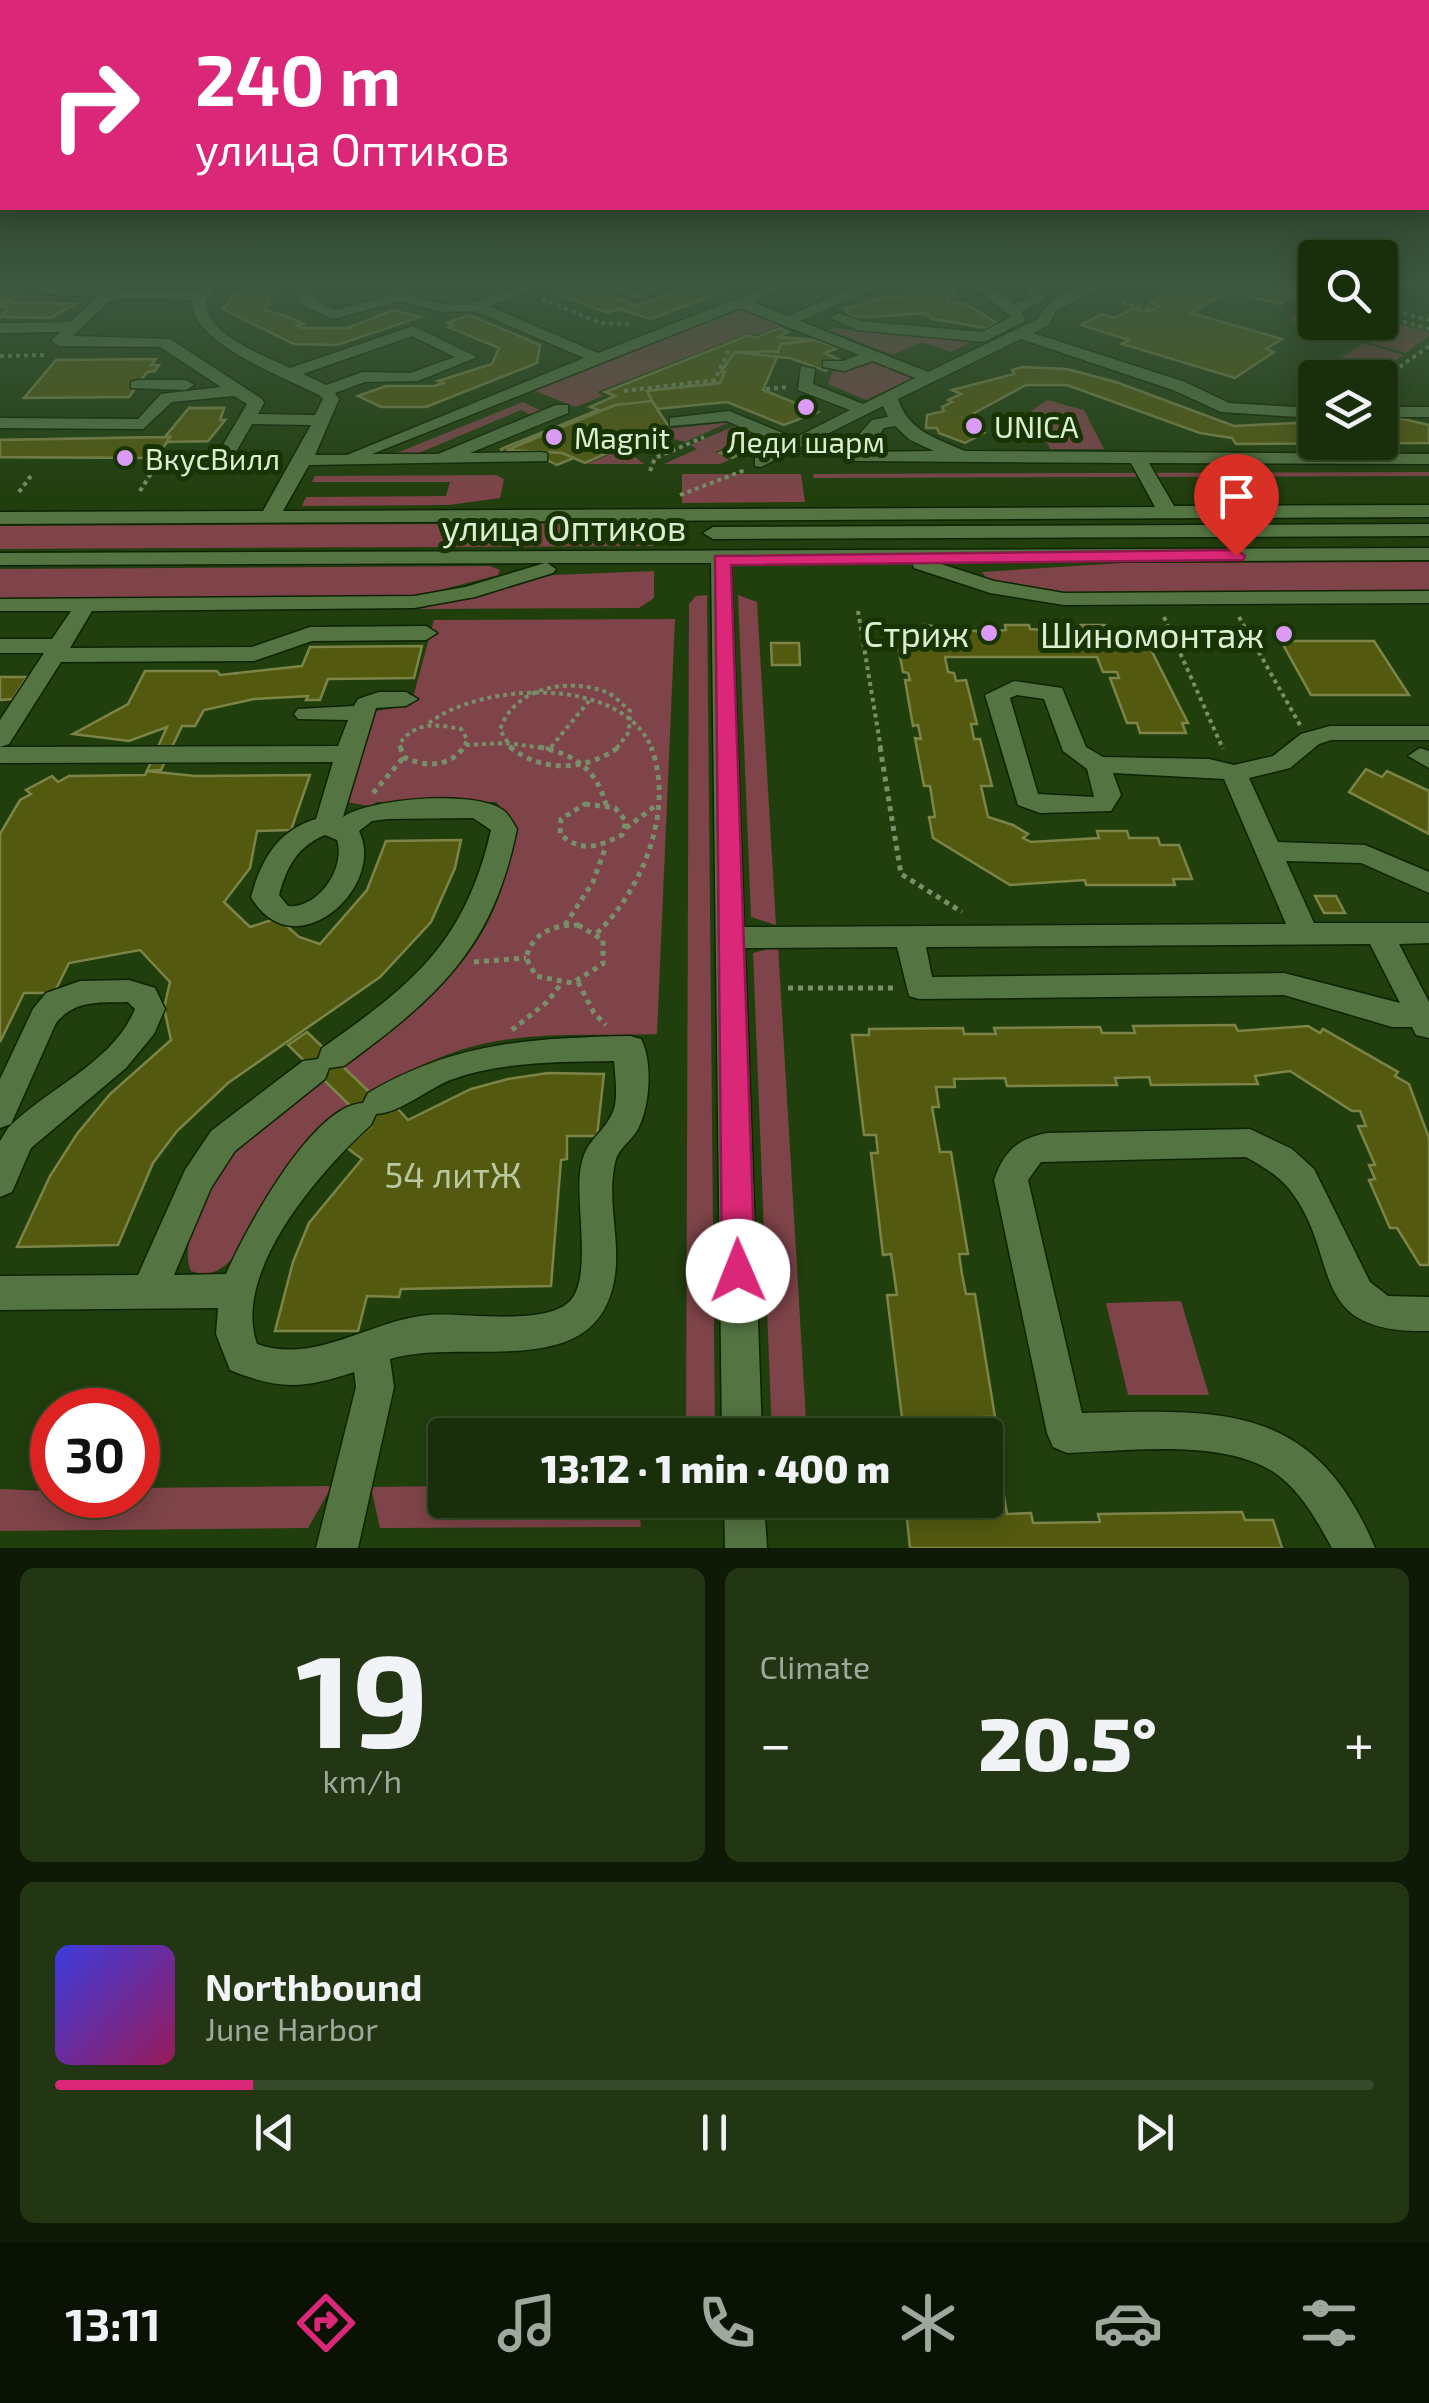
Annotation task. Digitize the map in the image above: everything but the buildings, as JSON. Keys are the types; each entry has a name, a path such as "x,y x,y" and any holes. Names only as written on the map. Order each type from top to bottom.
{"street":[{"path":"183,354 256,403 222,460 196,460"},
{"path":"257,354 325,390 331,399 304,460 293,472 270,517"},
{"path":"291,373 345,354"},
{"path":"325,390 363,377 412,378 469,357 463,354"},
{"path":"588,354 597,358"},
{"path":"351,460 607,354"},
{"path":"868,354 926,377"},
{"path":"761,462 976,354"},
{"path":"1082,354 1179,386 1196,399 1238,412 1298,412"},
{"path":"829,364 850,365 872,356"},
{"path":"807,369 804,386 864,410"},
{"path":"137,385 227,387"},
{"path":"0,423 142,424 167,398 227,387"},
{"path":"441,460 562,409 520,389"},
{"path":"890,397 896,421 904,430 962,456"},
{"path":"1398,412 1429,412"},
{"path":"676,422 729,416 796,444"},
{"path":"246,419 322,420"},
{"path":"896,421 878,424 856,448 859,458 1108,455 1139,460 1429,459"},
{"path":"304,460 541,457"},
{"path":"1139,460 1168,512"},
{"name":"улица Оптиков","path":"0,518 1429,510"},
{"path":"1329,530 1347,555"},
{"path":"742,1418 718,546 1429,530"},
{"name":"улица Оптиков","path":"0,559 570,560 718,546 902,558 1429,554"},
{"path":"902,558 990,587 1064,598 1429,597"},
{"path":"0,605 414,602 468,593 570,560"},
{"path":"2,730 86,604"},
{"path":"0,646 56,651 254,654 310,634 426,633"},
{"path":"1098,766 1108,796 1102,805 1032,802 1023,793 997,696 1014,688 1054,693 1074,752 1098,766 1209,767 1234,773 1281,762 1310,739 1330,732 1426,749"},
{"path":"149,1291 190,1192 223,1141 422,990 450,960 478,919 498,871 504,829 495,817 476,809 346,822 347,754 360,713 366,704 379,699 406,699"},
{"path":"306,714 360,713"},
{"path":"1268,740 1281,762"},
{"path":"0,755 347,754"},
{"path":"1234,773 1304,934"},
{"path":"1268,851 1365,854 1429,883"},
{"path":"1379,933 1425,1023"},
{"path":"731,938 1429,933"},
{"path":"910,937 919,988 1284,984 1425,1023"},
{"path":"0,1181 7,1128 44,1017 57,1002 80,992 129,990 144,996 150,1009 139,1036 68,1102 7,1128"},
{"path":"630,1048 628,1116 601,1152 595,1291 585,1312 566,1325 542,1331 422,1333 314,1368 262,1368 243,1357 235,1334 237,1291 267,1220 294,1179 370,1109 453,1064 496,1052 630,1048"},
{"path":"1354,1548 1330,1503 1291,1460 1244,1438 1067,1433 1011,1180 1016,1163 1030,1149 1047,1147 1250,1143 1273,1152 1310,1187 1346,1276 1358,1295 1376,1309 1429,1314"},
{"path":"0,1293 237,1291"},
{"path":"337,1548 374,1386 370,1350"},
{"path":"745,1518 746,1548"}],"path":[{"path":"624,391 718,381 727,354"},
{"path":"650,471 655,458 740,421"},
{"path":"674,497 761,462"},
{"path":"140,491 152,472"},
{"path":"19,492 34,473"},
{"path":"1161,610 1234,773"},
{"path":"1235,610 1310,739"},
{"path":"858,611 901,874 965,914"},
{"path":"606,805 605,795 580,764 550,747 503,740 466,745 457,756 439,764 419,764 400,752 402,738 429,724 436,714 467,701 572,685 608,692 622,700 633,723"},
{"path":"598,933 613,922 630,894 655,833 652,751 646,736 633,723 588,701 534,692 509,708 502,718 503,740 511,751 542,764 580,764 618,748 633,723"},
{"path":"550,747 588,701"},
{"path":"429,724 454,726 465,734 466,745"},
{"path":"346,822 404,758"},
{"path":"606,846 573,845 558,827 574,808 606,805 622,814 626,828"},
{"path":"526,958 533,940 565,924 593,882 606,846 656,805"},
{"path":"526,958 536,976 561,984 578,982 603,964 606,948 598,933 565,924"},
{"path":"450,960 526,958"},
{"path":"578,982 594,1014 630,1048"},
{"path":"496,1052 503,1038 547,1002 561,984"},
{"path":"788,988 919,988"}],"shaded area":[{"path":"624,354 694,354 597,392 603,396 575,407 533,390"},
{"path":"1346,354 1403,355 1396,360 1338,360"},
{"path":"874,359 917,376 866,400 828,384 834,368"},
{"path":"1047,400 1084,410 1104,449 1050,449 1031,411"},
{"path":"523,402 546,413 536,417 521,410 414,455 384,458"},
{"path":"730,422 685,442 670,438 631,454 644,464 587,464 669,429"},
{"path":"737,425 757,433 716,452 729,460 720,464 664,464 697,449 690,445"},
{"path":"1429,472 1429,476 814,478 813,474"},
{"path":"682,474 801,474 805,502 682,503"},
{"path":"496,475 504,479 500,498 449,505 302,506 306,497 446,496 450,482 312,482 315,476"},
{"path":"654,523 654,546 0,549 0,526"},
{"path":"1429,562 1429,591 1064,592 987,579 982,572 1123,563"},
{"path":"490,566 500,570 498,575 417,596 0,598 0,569"},
{"path":"654,571 654,598 639,608 419,609 553,575"},
{"path":"707,595 715,1418 686,1418 689,604 696,596"},
{"path":"738,595 757,602 776,925 751,917"},
{"path":"675,619 657,1034 503,1040 440,1057 411,1071 354,1106 305,1149 268,1193 232,1259 208,1273 191,1271 188,1258 193,1224 208,1188 236,1146 427,1000 476,943 500,894 515,824 496,802 376,802 374,807 347,802 371,712 411,705 434,620"},
{"path":"778,946 806,1418 771,1418 753,953"},
{"path":"1181,1301 1209,1395 1128,1395 1106,1303"},
{"path":"332,1486 308,1528 0,1531 0,1489 30,1490 30,1518 160,1518 160,1488"},
{"path":"428,1486 428,1518 640,1518 641,1527 380,1528 371,1487"}],"place":[{"name":"Леди шарм","path":"806,407"},
{"name":"UNICA","path":"974,426"},
{"name":"Magnit","path":"554,437"},
{"name":"ВкусВилл","path":"125,458"},
{"name":"Стриж","path":"989,633"},
{"name":"Шиномонтаж","path":"1284,634"}],"route":[{"path":"738,1271 722,560 1236,556"}]}
